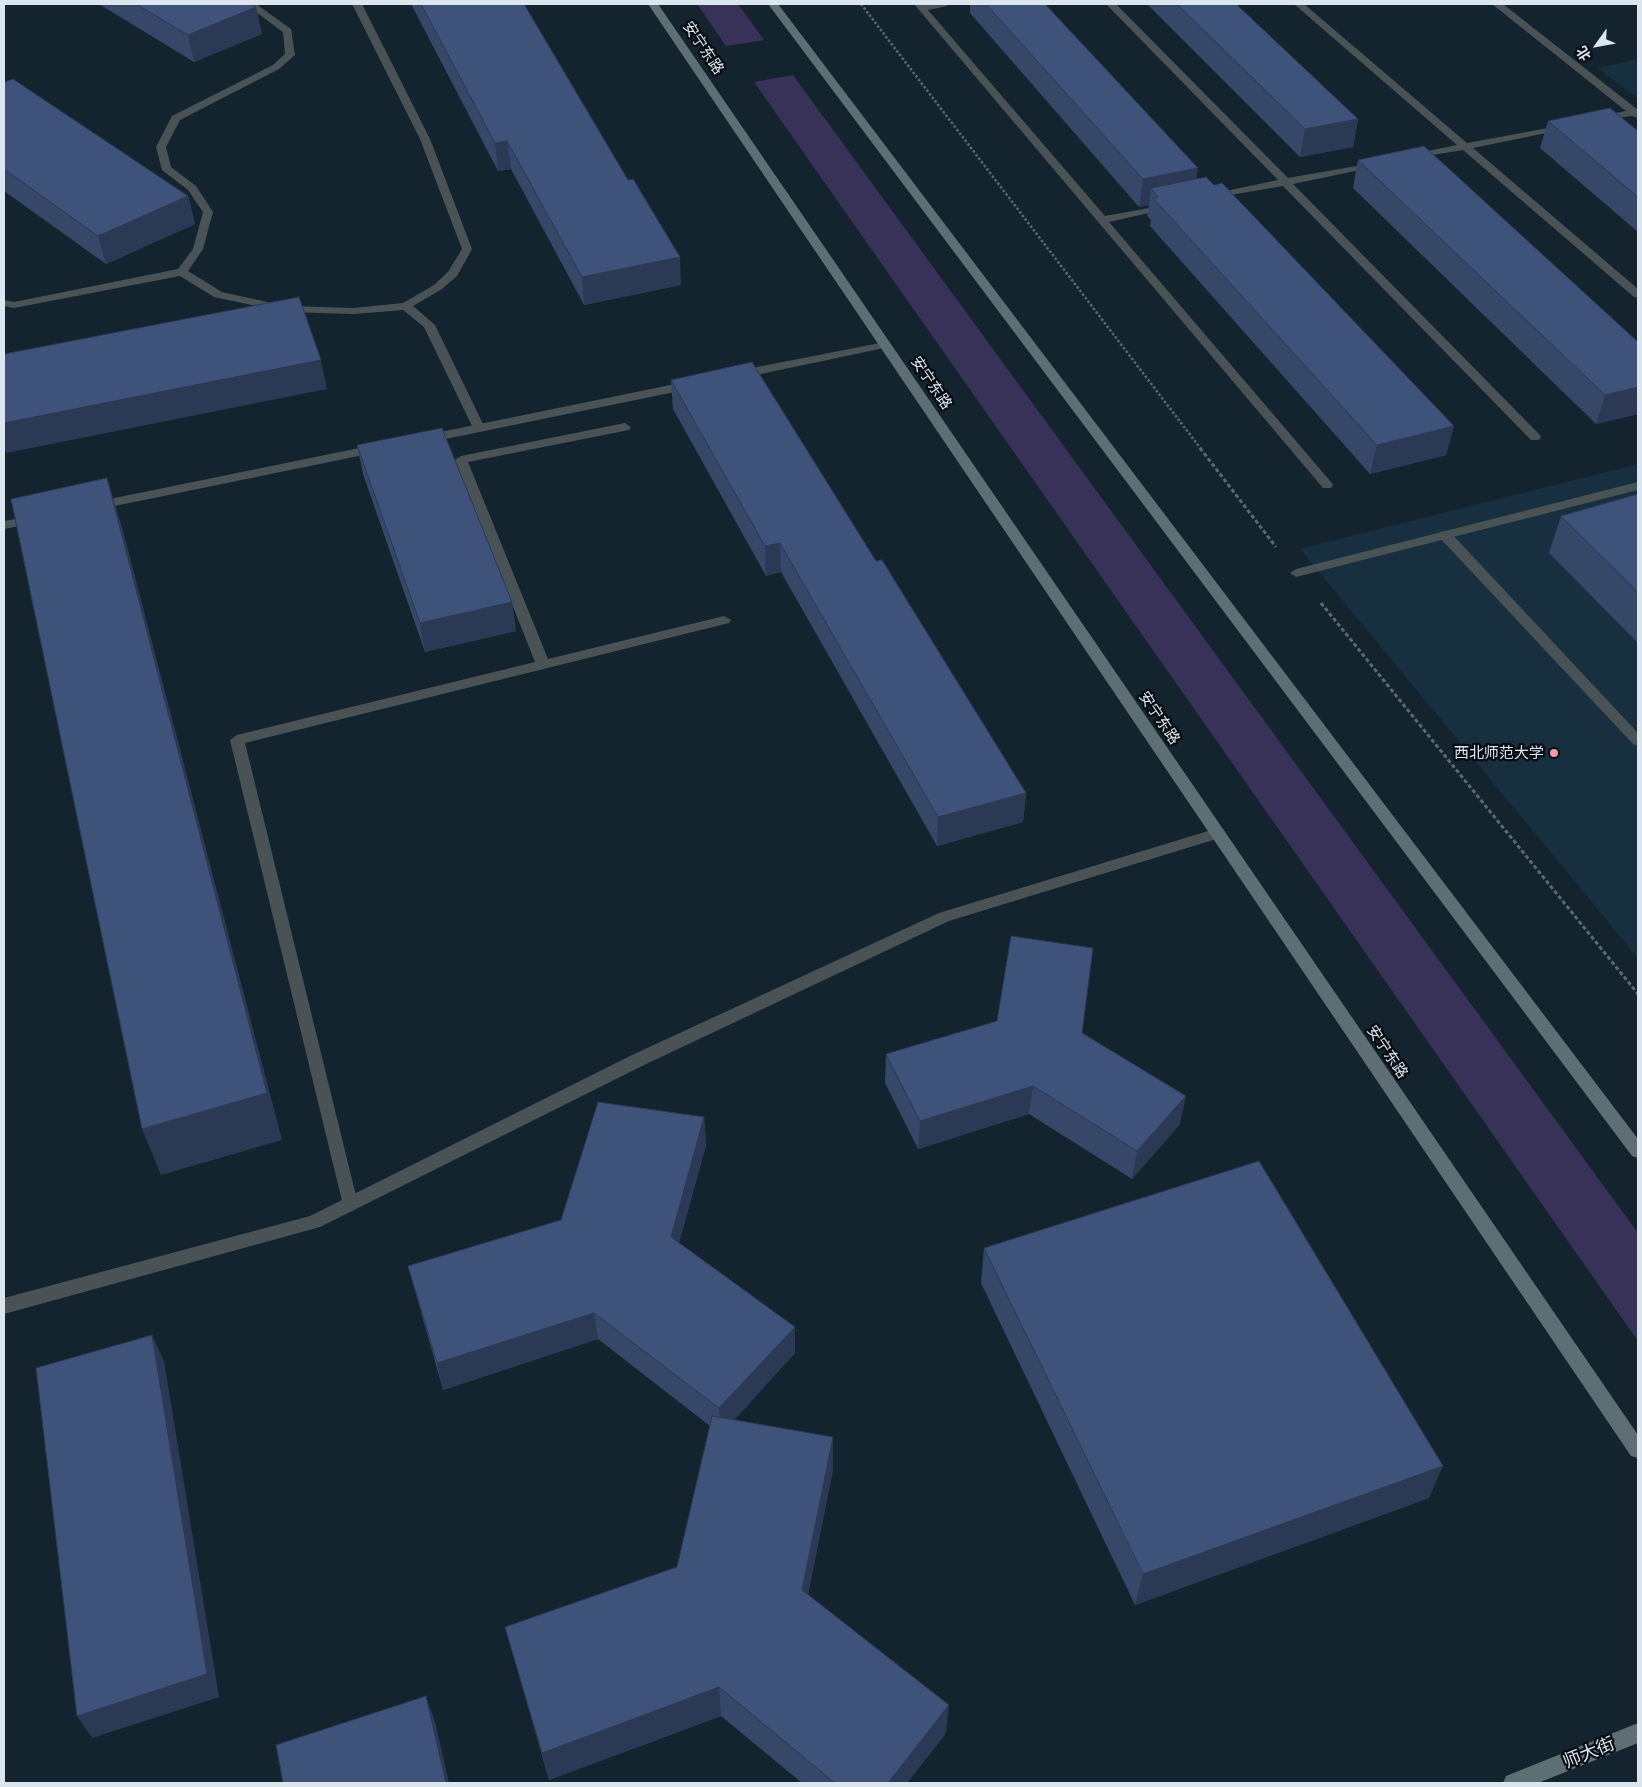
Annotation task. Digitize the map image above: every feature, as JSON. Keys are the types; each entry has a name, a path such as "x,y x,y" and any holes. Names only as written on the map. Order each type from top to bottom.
{"main road":[{"name":"安宁东路","path":"653,4 1638,1450"},
{"path":"773,4 1638,1152"},
{"name":"师大街","path":"1512,1783 1638,1733"}],"street":[{"path":"182,272 198,249 208,212 192,188 166,168 161,147 176,118 276,67 290,55 288,31 250,4"},
{"path":"4,303 14,305 182,272 218,295 285,309 354,312 406,306 438,287 454,274 467,249 425,139 357,4"},
{"path":"920,6 944,4"},
{"path":"1111,4 1535,437"},
{"path":"1299,4 1638,295"},
{"path":"1497,4 1636,113"},
{"path":"920,6 1327,485"},
{"path":"1199,200 1582,122 1636,113"},
{"path":"1102,220 1180,204"},
{"path":"406,306 429,325 479,428"},
{"path":"721,378 885,344"},
{"path":"412,442 702,382"},
{"path":"543,664 461,460 625,427"},
{"path":"81,509 392,446"},
{"path":"1296,573 1638,486"},
{"path":"4,525 52,515"},
{"path":"1444,535 1638,741"},
{"path":"350,1204 237,740 724,620"},
{"path":"4,1306 314,1222 636,1061 944,917 1218,834"}],"path":[{"path":"860,4 1296,573 1638,994"}],"shaded area":[{"path":"697,4 738,4 764,40 726,46"},
{"path":"1638,59 1638,99 1598,68"},
{"path":"793,75 1638,1233 1638,1341 754,82"},
{"name":"西北师范大学","path":"1638,464 1638,958 1300,549"}],"building":[{"path":"136,4 250,4 256,7 188,35"},
{"path":"421,4 524,4 628,180 633,179 680,257 582,277 507,141 495,143"},
{"path":"986,4 1045,4 1198,168 1143,179"},
{"path":"1177,4 1236,4 1358,119 1305,129"},
{"path":"13,79 188,196 98,236 4,169 4,82"},
{"path":"1610,108 1638,131 1638,197 1548,121"},
{"path":"1424,146 1638,342 1638,387 1605,395 1358,160"},
{"path":"1206,177 1214,185 1222,183 1454,426 1377,445 1153,198 1158,197 1151,188"},
{"path":"299,297 321,360 4,423 4,354"},
{"path":"752,362 876,561 882,560 1026,793 938,817 780,543 765,546 671,380"},
{"path":"442,428 512,602 420,623 357,445"},
{"path":"107,478 267,1093 142,1129 11,499"},
{"path":"1638,494 1638,592 1561,516"},
{"path":"1011,936 1093,948 1082,1033 1186,1096 1137,1151 1033,1086 920,1121 886,1054 997,1021"},
{"path":"598,1102 704,1117 671,1237 795,1327 719,1408 594,1313 437,1363 408,1266 561,1220"},
{"path":"1259,1161 1443,1466 1143,1574 984,1248"},
{"path":"152,1335 207,1674 77,1716 36,1368"},
{"path":"712,1416 833,1437 802,1590 949,1705 888,1783 835,1783 719,1687 542,1753 505,1627 677,1567"},
{"path":"426,1696 446,1783 283,1783 276,1745"}],"place":[{"name":"西北师范大学","path":"1554,753"}]}
